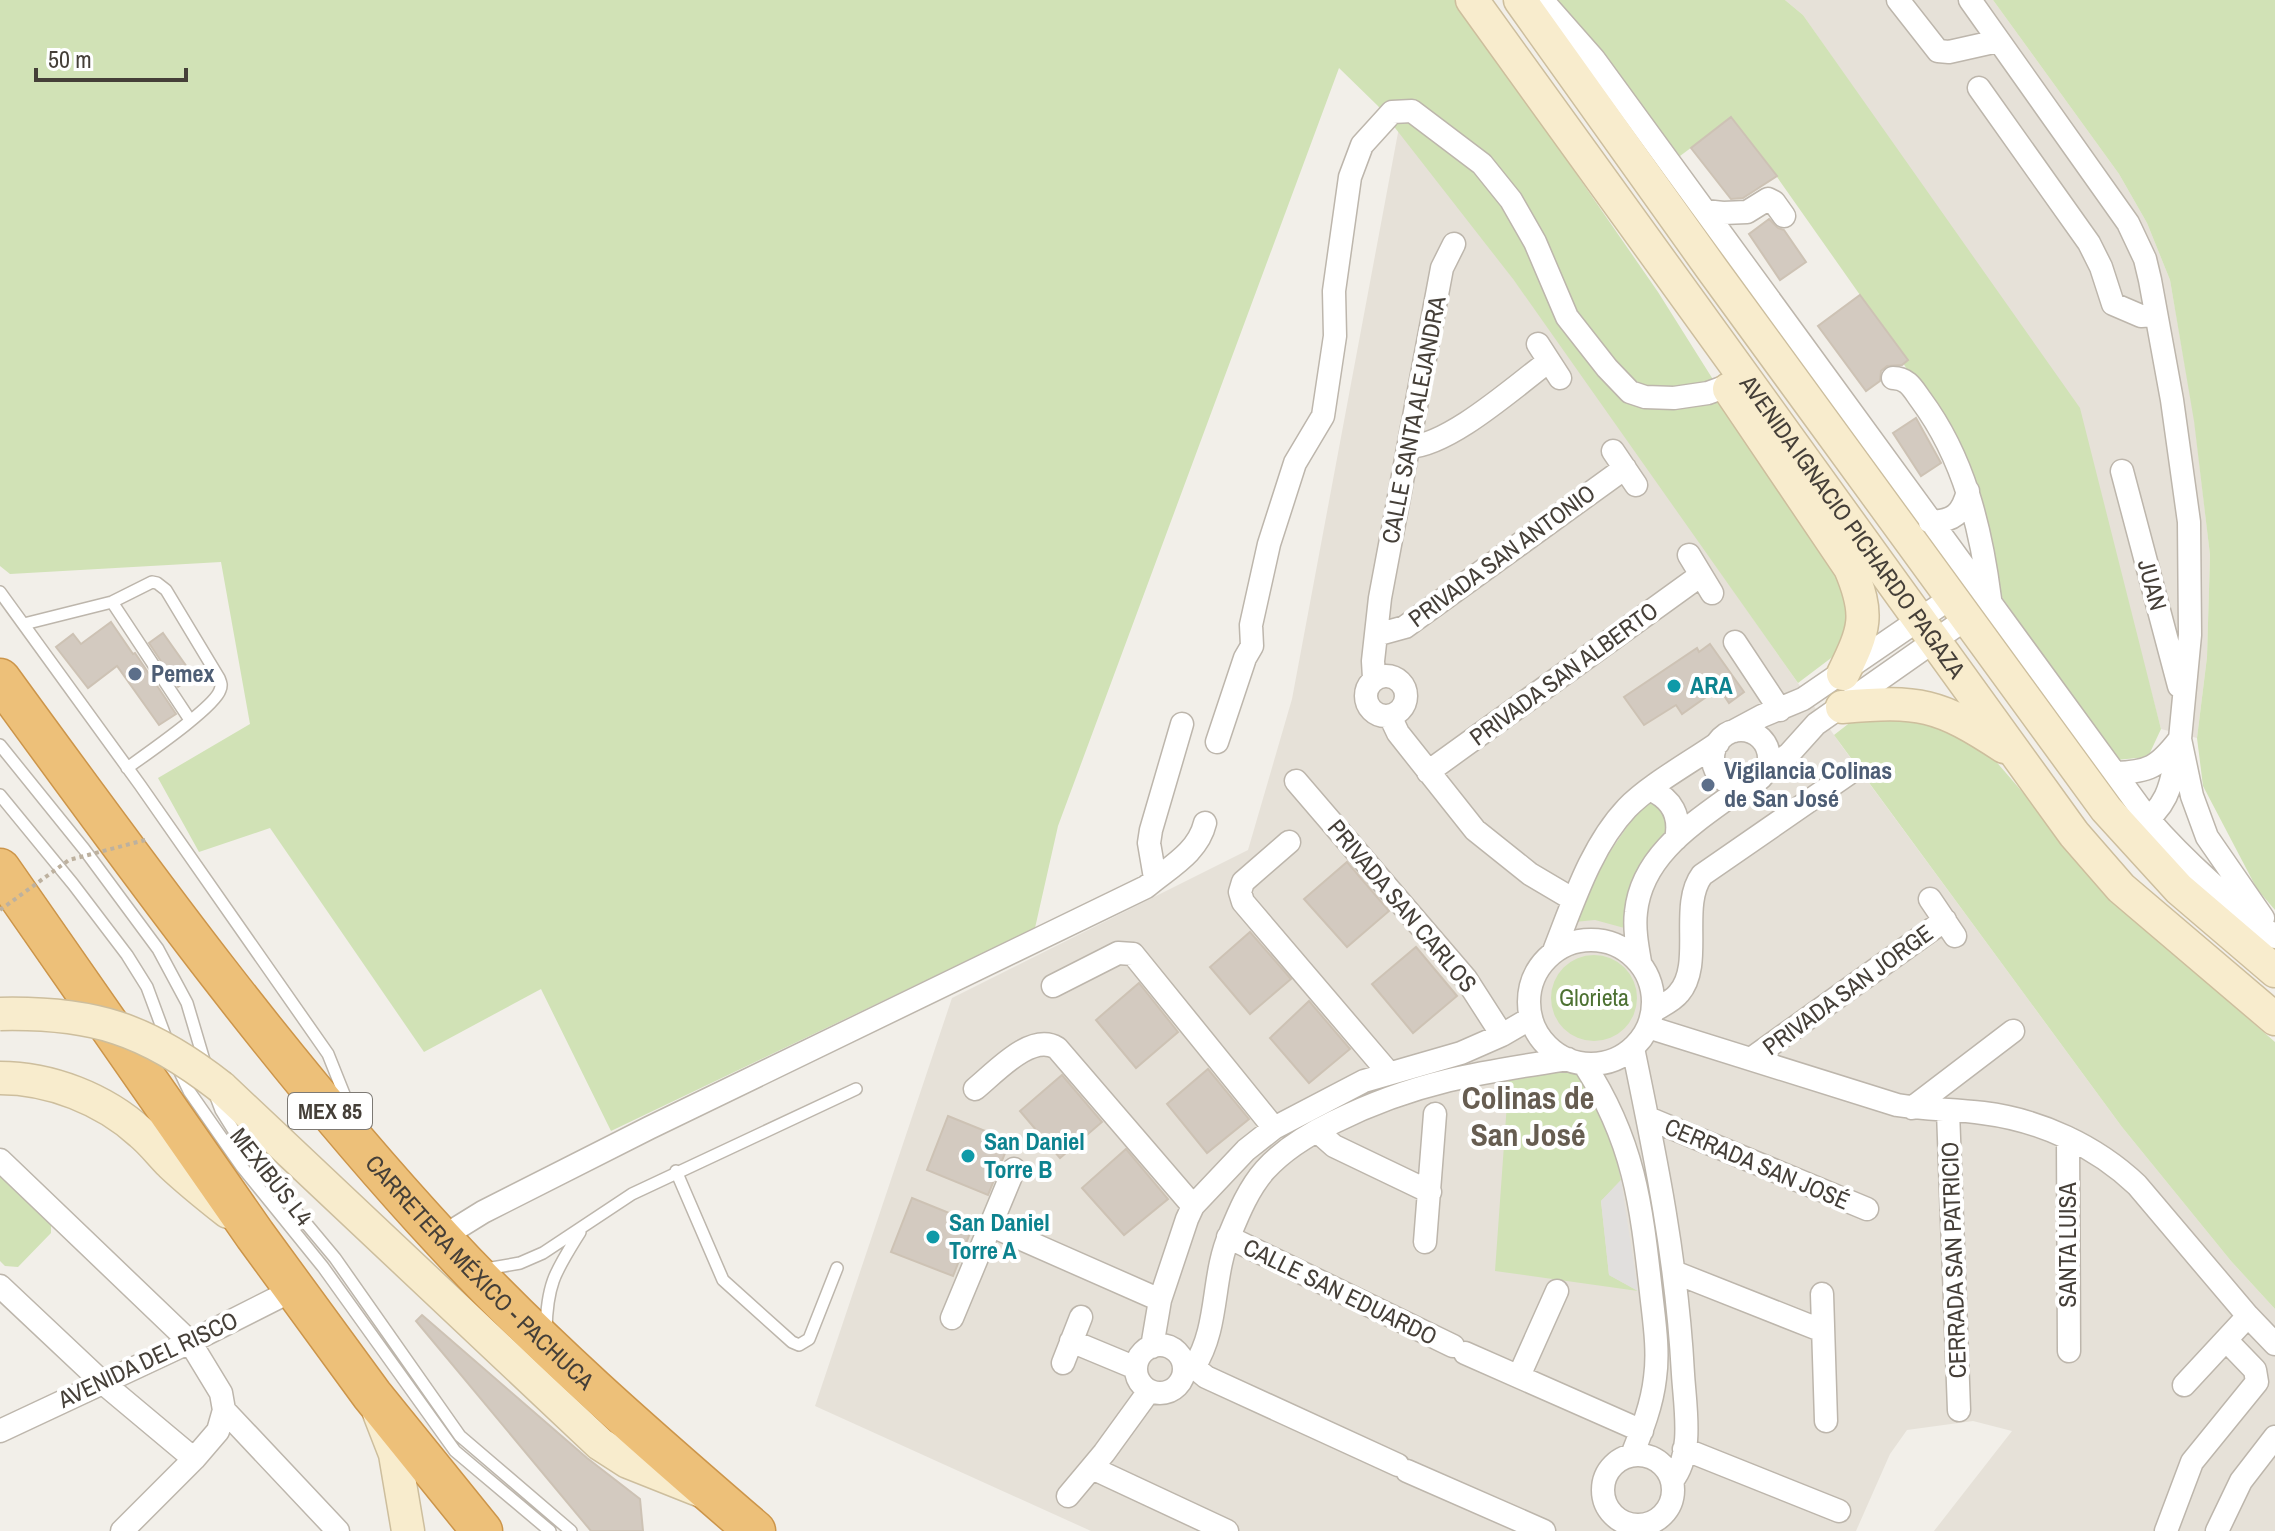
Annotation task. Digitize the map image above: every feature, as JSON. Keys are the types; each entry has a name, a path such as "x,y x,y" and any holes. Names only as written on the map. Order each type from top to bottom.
{"highway":[{"name":"CARRETERA MÉXICO - PACHUCA","path":"0,679 197,947 362,1150 545,1346 657,1448 755,1531"},
{"path":"0,869 255,1235 372,1395 482,1531"}],"main road":[{"name":"AVENIDA IGNACIO PICHARDO PAGAZA","path":"1472,0 2074,834 2121,888 2275,1019"},
{"name":"AVENIDA IGNACIO PICHARDO PAGAZA","path":"1520,0 2138,828 2179,889 2275,971"},
{"path":"1683,292 1727,386 1850,568 1861,593 1864,608 1860,640 1843,674"},
{"path":"1842,707 1901,703 1934,708 1980,731 2019,757"},
{"path":"2074,834 2138,828 2121,888"},
{"path":"0,1014 36,1013 77,1017 132,1031 180,1056 221,1087 600,1444 628,1462 713,1495"},
{"path":"0,1078 18,1078 65,1088 106,1107 141,1132 173,1166 255,1235"},
{"path":"372,1395 395,1454 408,1531"}],"street":[{"name":"AVENIDA IGNACIO PICHARDO PAGAZA","path":"1542,0 1594,59 1930,522 1970,606 2115,773 2138,828 2186,861 2275,936"},
{"path":"1898,0 1938,51 1949,52 1998,41"},
{"path":"1970,0 2128,223 2145,259 2172,400 2189,522 2190,635 2179,736 2166,800 2138,828"},
{"path":"1979,88 2089,243 2101,267 2111,302 2141,316 2156,315"},
{"path":"1217,742 1245,658 1252,646 1251,625 1269,544 1295,463 1323,416 1335,336 1334,291 1350,177 1362,145 1392,112 1412,111 1482,164 1511,200 1535,242 1567,317 1630,392 1645,397 1674,398 1708,393 1727,386"},
{"path":"1705,211 1747,212 1768,199 1784,216"},
{"path":"1736,254 1738,236 1747,212"},
{"name":"CALLE SANTA ALEJANDRA","path":"1374,678 1380,598 1442,268 1454,244"},
{"path":"1409,447 1443,438 1549,361"},
{"path":"1554,951 1574,900 1602,844 1628,807 1726,737 1803,699 1970,606 1968,491 1953,451 1930,412 1907,381 1893,378"},
{"name":"PRIVADA SAN ANTONIO","path":"1376,635 1405,627 1624,468"},
{"name":"JUAN","path":"2122,471 2183,699"},
{"path":"1930,522 1948,521 1956,517 1964,506 1968,491"},
{"name":"PRIVADA SAN ALBERTO","path":"1428,772 1706,584 1689,555"},
{"path":"1650,1019 1653,994 1640,962 1635,931 1638,896 1656,858 1676,839 1789,754 1816,724 1842,707 1928,630"},
{"path":"1735,642 1780,710"},
{"path":"1374,678 1395,678 1405,688 1402,709 1390,716 1377,715 1368,707 1367,688 1374,678"},
{"path":"1390,716 1398,733 1475,830 1530,874 1574,900"},
{"path":"1155,878 1149,843 1151,830 1182,724"},
{"path":"1743,787 1723,779 1717,771 1714,752 1726,737 1745,730 1755,733 1769,750 1766,771"},
{"path":"2115,773 2149,769 2163,760 2179,736"},
{"path":"2179,736 2192,796 2207,837 2275,936"},
{"path":"1152,1347 1160,1300 1201,1197 1226,1168 1274,1128 1364,1081 1388,1072 1605,1063 1620,1057 1633,1048 1650,1019 1680,992 1687,979 1694,892 1702,875 1848,774"},
{"name":"PRIVADA SAN CARLOS","path":"1296,781 1466,979 1502,1035"},
{"path":"1651,790 1661,794 1674,809 1678,829 1676,839"},
{"path":"454,1251 483,1212 1146,887 1189,853 1202,835 1205,823"},
{"path":"1289,842 1243,882 1240,892 1243,902 1388,1072"},
{"name":"PRIVADA SAN JORGE","path":"1751,1059 1950,928 1930,899"},
{"path":"1632,1455 1651,1400 1656,1357 1643,1224 1630,1157 1620,1128 1576,1062 1545,1043 1531,1018 1529,999 1532,981 1541,964 1554,951 1571,942 1590,939 1608,941 1625,949 1640,962"},
{"path":"1053,986 1118,953 1133,954 1274,1128"},
{"path":"1531,1018 1461,1053 1439,1071 1290,1147 1265,1170 1241,1209 1221,1258 1208,1340 1189,1369 1178,1385 1164,1393 1149,1391 1140,1381 1136,1368 1141,1355 1152,1347 1168,1346 1175,1350 1189,1369 1544,1531"},
{"path":"1650,1019 1751,1059 1912,1108 1988,1113 2068,1138 2119,1168 2137,1185 2275,1344"},
{"path":"1912,1108 2013,1031"},
{"path":"975,1089 1030,1046 1050,1044 1201,1197 1241,1209"},
{"path":"1633,1048 1661,1176 1674,1272 1685,1404 1684,1449 1678,1474 1672,1481"},
{"name":"CERRADA SAN PATRICIO","path":"1948,1111 1959,1410"},
{"path":"1425,1242 1435,1114"},
{"name":"CERRADA SAN JOSÉ","path":"1648,1118 1867,1209"},
{"path":"1317,1131 1334,1146 1430,1192"},
{"name":"SANTA LUISA","path":"2068,1138 2069,1351"},
{"path":"0,1160 190,1342 221,1393 224,1410 218,1431 122,1531"},
{"path":"952,1318 1014,1169"},
{"path":"992,1226 1160,1300"},
{"name":"CALLE SAN EDUARDO","path":"1228,1237 1459,1350 1642,1431"},
{"path":"1674,1272 1823,1331"},
{"path":"0,1286 102,1382 194,1459"},
{"name":"AVENIDA DEL RISCO","path":"0,1431 295,1289"},
{"path":"1519,1376 1557,1291"},
{"path":"1822,1294 1826,1421"},
{"path":"2184,1385 2248,1316"},
{"path":"1063,1363 1081,1317"},
{"path":"2166,1531 2192,1462 2257,1382 2255,1370 2226,1340"},
{"path":"1071,1341 1136,1368"},
{"path":"1068,1496 1149,1391"},
{"path":"224,1410 338,1531"},
{"path":"2217,1531 2241,1481 2275,1437"},
{"path":"1684,1449 1839,1511"},
{"path":"1632,1455 1645,1455 1657,1460 1672,1481 1671,1500 1662,1516 1635,1528 1615,1517 1603,1498 1605,1475 1621,1459 1632,1455"},
{"path":"1092,1468 1227,1531"}],"lane":[{"path":"24,624 112,602 152,582 166,590 221,683 220,693 127,768"},
{"path":"0,592 328,1054 350,1104 362,1150"},
{"path":"112,602 190,720"},
{"name":"MEXIBÚS L4","path":"0,745 84,849 170,968 187,1003 221,1110 249,1155 335,1258 460,1436 571,1531"},
{"name":"MEXIBÚS L4","path":"0,795 127,955 147,987 189,1091 242,1167 323,1267 455,1451 550,1531"},
{"path":"454,1251 492,1268 520,1263 543,1253 632,1194 676,1171 856,1089"},
{"path":"676,1171 723,1280 792,1342 799,1345 809,1339 837,1268"},
{"path":"545,1346 547,1298 554,1274 583,1228"}],"path":[{"path":"0,910 69,860 149,839"}],"shaded area":[{"path":"1785,0 1993,0 2119,174 2147,223 2170,280 2194,417 2210,555 2207,657 2197,738 2161,729 2076,408 1803,15"},
{"name":"Colinas de San José","path":"1400,122 1609,412 1841,745 2122,1127 2231,1261 2275,1309 2275,1531 1934,1531 2012,1431 1973,1421 1907,1430 1890,1454 1856,1531 1091,1531 815,1406 952,998 1248,850 1292,699"},
{"path":"1621,1180 1638,1291 1609,1275 1601,1201"}],"green space":[{"path":"0,0 1456,0 1658,292 1853,602 1843,649 1798,683 1513,279 1378,106 1339,68 1058,826 1035,928 611,1131 541,989 424,1052 270,828 199,852 158,778 250,724 221,562 10,574 0,566"},
{"path":"1555,0 1785,0 1803,15 2080,408 2161,729 2148,757 2116,760 1999,593 1960,453 1860,295 1777,177 1731,118 1680,156"},
{"path":"1993,0 2275,0 2275,910 2257,889 2203,786 2197,738 2207,657 2210,555 2194,421 2170,280 2147,223 2119,174"},
{"path":"1902,711 1987,751 2126,912 2275,1042 2275,1309 2231,1261 2122,1127 1834,735 1852,721"},
{"path":"1650,801 1665,803 1667,831 1649,852 1637,876 1630,901 1628,929 1595,920 1574,922 1604,861 1641,806"},
{"name":"Glorieta","path":"1594,955 1618,962 1630,974 1637,998 1630,1022 1618,1034 1594,1041 1570,1034 1558,1022 1551,998 1558,974 1570,962"},
{"path":"1563,1068 1583,1074 1607,1119 1621,1180 1601,1201 1609,1275 1638,1291 1495,1271 1509,1075"},
{"path":"0,1171 51,1219 51,1233 18,1267 5,1266 0,1261"}],"building":[{"path":"1731,117 1777,176 1743,198 1731,199 1691,148"},
{"path":"1769,219 1784,230 1806,262 1780,280 1749,234"},
{"path":"1860,295 1908,360 1902,365 1887,366 1881,371 1880,381 1866,391 1818,326"},
{"path":"1916,418 1941,463 1921,476 1893,433"},
{"path":"111,622 176,714 159,725 117,666 88,688 56,647 73,634 81,644"},
{"name":"Pemex","path":"163,633 194,677 178,687 149,643"},
{"name":"ARA","path":"1710,644 1744,692 1729,703 1719,688 1682,714 1676,705 1644,725 1624,697 1697,648 1699,652"},
{"path":"1347,862 1389,911 1347,947 1304,899"},
{"path":"1250,932 1291,979 1250,1014 1210,967"},
{"path":"1416,947 1457,996 1413,1033 1372,984"},
{"path":"1139,983 1178,1032 1136,1068 1096,1020"},
{"path":"1309,1001 1350,1049 1309,1083 1270,1038"},
{"path":"1208,1069 1249,1119 1207,1153 1167,1104"},
{"path":"1062,1075 1102,1122 1060,1158 1020,1111"},
{"name":"San Daniel Torre B","path":"948,1116 1010,1141 988,1195 927,1170"},
{"path":"1126,1149 1168,1199 1124,1235 1082,1188"},
{"name":"San Daniel Torre A","path":"912,1198 974,1223 953,1276 891,1252"},
{"path":"422,1315 587,1458 640,1499 643,1531 591,1531 416,1321"}],"place":[{"name":"Pemex","path":"135,674"},
{"name":"ARA","path":"1674,686"},
{"name":"Vigilancia Colinas de San José","path":"1708,785"},
{"name":"San Daniel Torre B","path":"968,1156"},
{"name":"San Daniel Torre A","path":"933,1237"}],"district":[{"name":"Colinas de San José","path":"1528,1116"}]}
